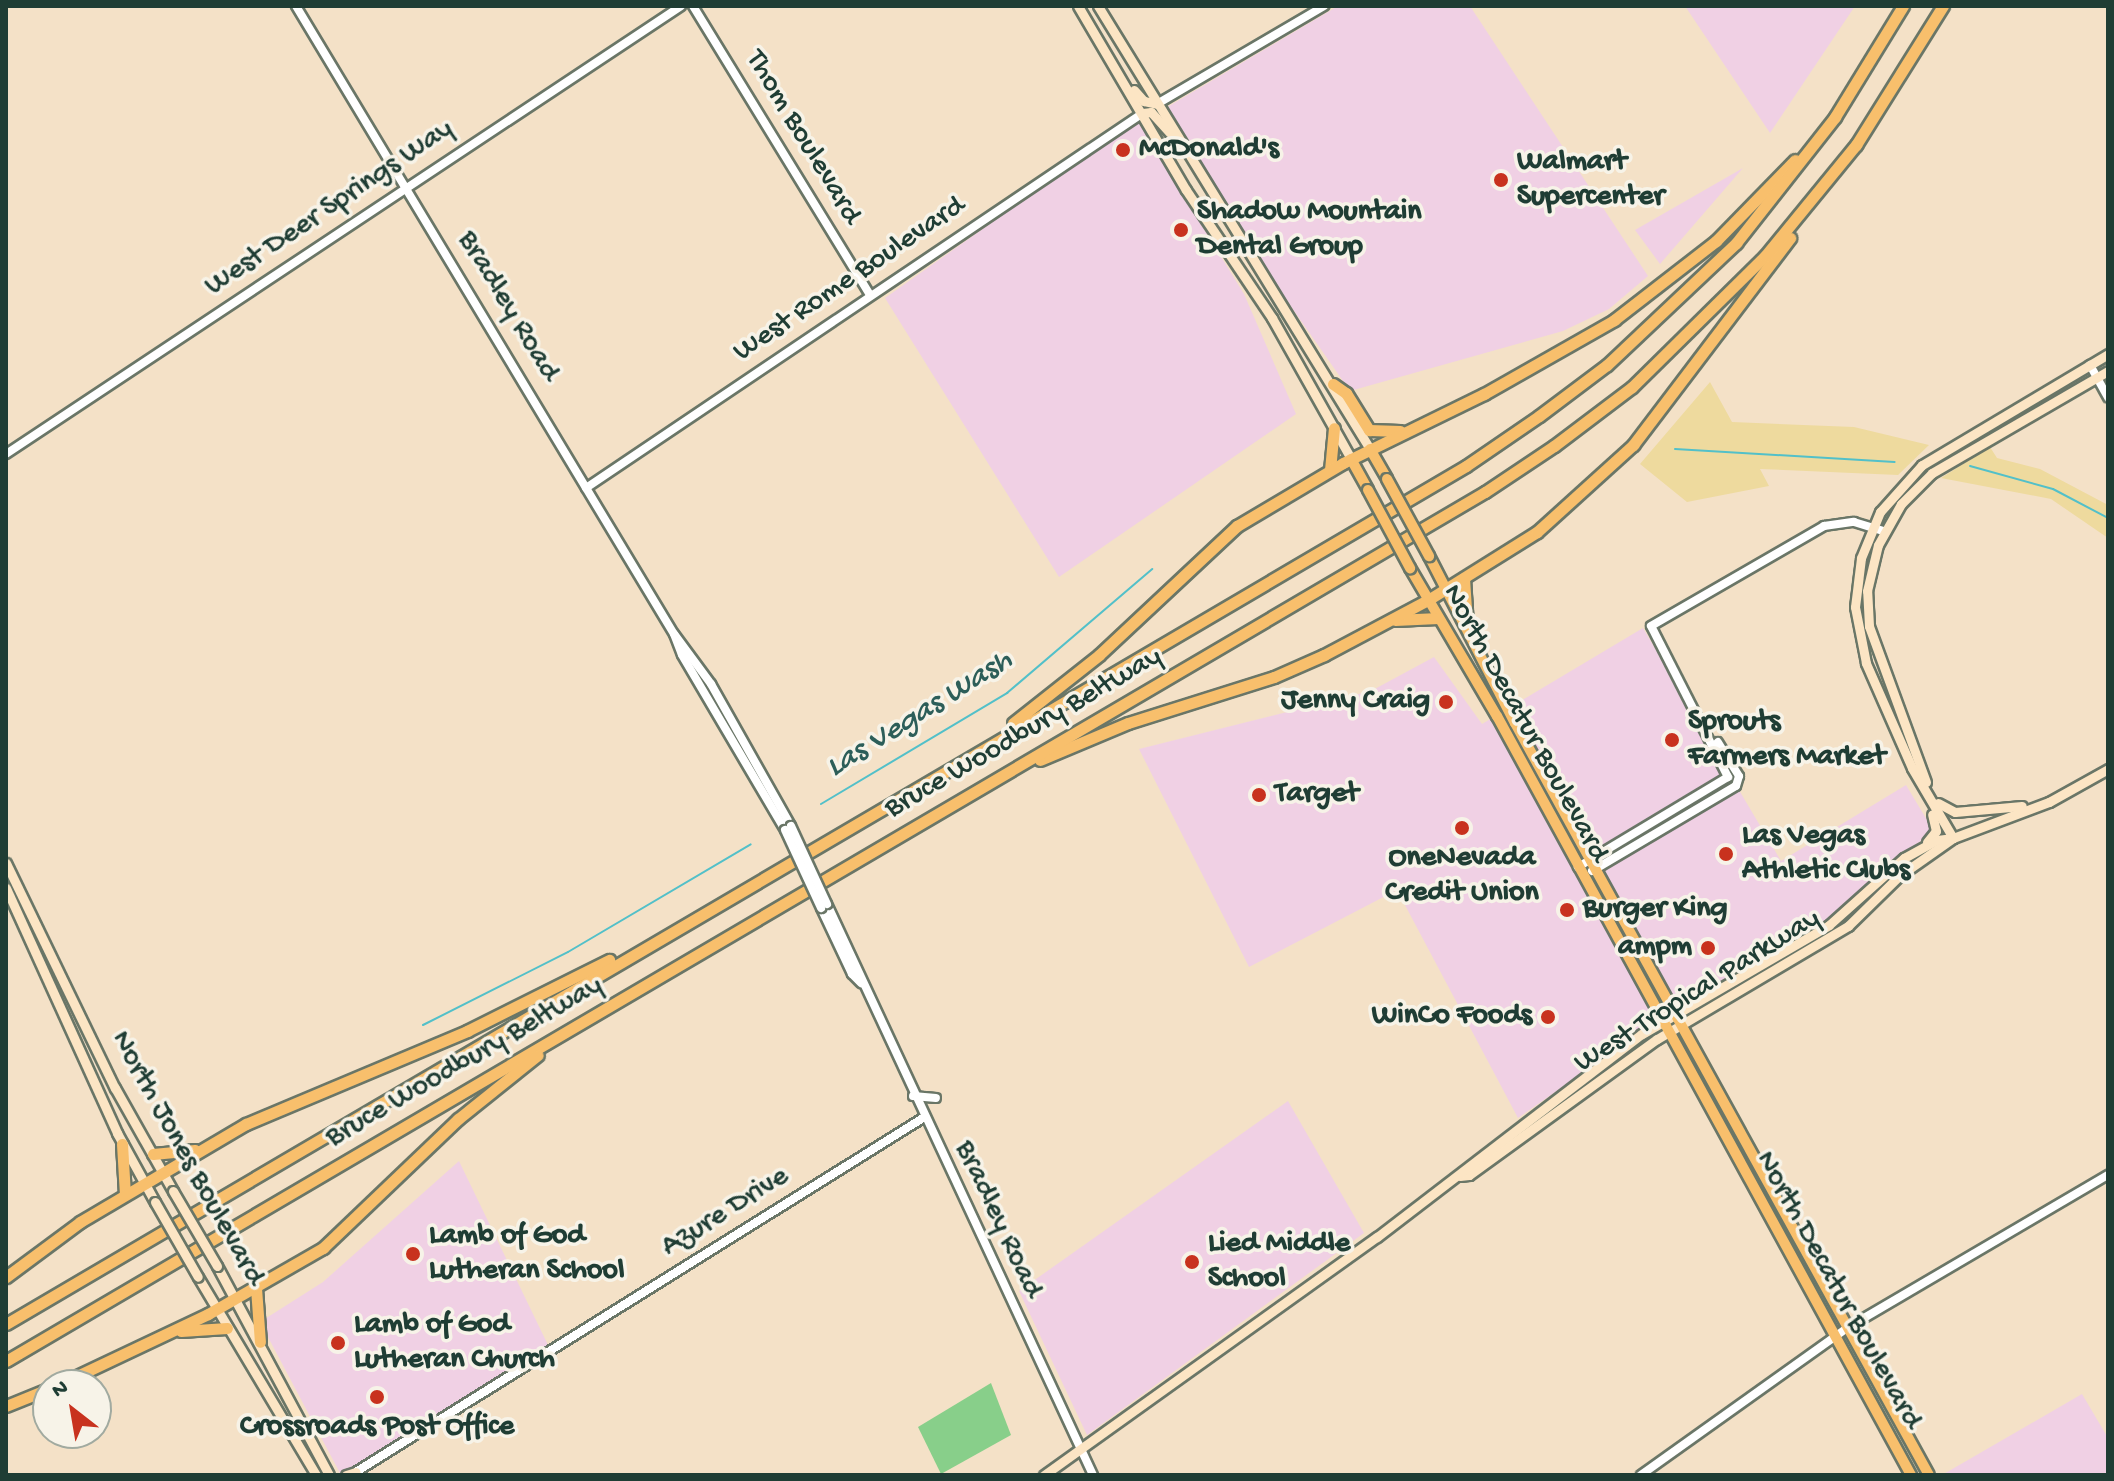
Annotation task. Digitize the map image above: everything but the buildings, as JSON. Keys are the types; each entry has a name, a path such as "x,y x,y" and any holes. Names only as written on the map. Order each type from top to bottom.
{"highway":[{"name":"Bruce Woodbury Beltway","path":"6,1324 1466,466 1596,374 1736,243 1855,88 1903,6"},
{"name":"Bruce Woodbury Beltway","path":"6,1361 1485,492 1554,446 1632,387 1701,324 1837,169 1886,101 1943,6"},
{"path":"961,761 1078,673 1237,526 1351,459 1561,352 1662,286 1745,213 1855,88"},
{"path":"992,781 1128,723 1286,673 1428,600 1558,516 1623,457 1837,169"},
{"path":"1333,384 1346,393 1371,432 1409,430"},
{"path":"1329,471 1334,428"},
{"path":"1464,578 1467,625"},
{"path":"1391,620 1438,618"},
{"path":"6,1277 125,1194 294,1100 513,1010 702,913"},
{"path":"92,1369 236,1300 333,1241 486,1096 607,1007"},
{"path":"122,1144 125,1194"},
{"path":"153,1154 204,1148"},
{"path":"256,1288 260,1342"},
{"path":"169,1333 227,1328"},
{"path":"6,1406 32,1395"}],"main road":[{"name":"North Decatur Boulevard","path":"1078,6 1186,190 1195,199 1272,318 1911,1475"},
{"name":"North Decatur Boulevard","path":"1098,6 1210,192 1333,384 1387,479 1467,625 1508,710 1929,1475"},
{"path":"1121,77 1144,101 1157,104"},
{"path":"1143,113 1151,112 1183,147"},
{"path":"1186,190 1204,181"},
{"path":"1195,199 1210,192"},
{"path":"1904,858 1936,829 1866,663 1857,628 1857,572 1872,527 1891,496 1922,465 2099,359"},
{"path":"1953,838 1922,775 1910,729 1869,626 1867,591 1884,531 1901,504 1932,473 2105,374"},
{"path":"1903,749 1953,838"},
{"name":"West Tropical Parkway","path":"1460,1176 1469,1175 1667,1033 1679,1019 1829,925 1904,858 1937,840 1953,838 2049,802 2108,769"},
{"path":"1938,803 1955,812 2049,802"},
{"name":"West Tropical Parkway","path":"1044,1475 1080,1453 1460,1176 1531,1118 1661,1022 1679,1019 1848,926 1899,876 1953,838"},
{"name":"North Jones Boulevard","path":"7,865 153,1154 260,1342 330,1474"},
{"name":"North Jones Boulevard","path":"6,888 122,1144 216,1310 316,1475"},
{"path":"1513,1143 1531,1118"}],"street":[{"name":"Bradley Road","path":"296,6 788,828 852,974 861,983 1093,1475"},
{"name":"West Deer Springs Way","path":"6,454 681,6"},
{"name":"Thom Boulevard","path":"693,6 870,295"},
{"path":"1157,104 1324,6"},
{"name":"West Rome Boulevard","path":"586,488 1143,113"},
{"path":"2099,359 2108,397"},
{"path":"1580,872 1654,828 1731,789 1739,776 1708,728 1651,626 1819,528 1848,522 1884,531"},
{"path":"1654,828 1727,779 1708,728"},
{"path":"1689,803 1731,789"},
{"path":"913,1096 936,1098"},
{"name":"Azure Drive","path":"351,1474 923,1118"},
{"path":"1641,1475 1847,1328 2108,1175"}],"shaded area":[{"path":"1338,6 1470,6 1648,276 1609,309 1563,331 1350,391 1241,235 1164,109"},
{"path":"1685,6 1855,6 1770,133"},
{"path":"1137,120 1244,294 1296,414 1059,577 885,298"},
{"path":"1743,168 1660,264 1635,230"},
{"path":"1643,628 1781,861 1906,785 1930,825 1930,835 1892,860 1824,923 1676,1008 1518,1118 1397,890 1249,967 1139,749 1371,691 1434,657 1482,724"},
{"name":"Lied Middle School","path":"1288,1101 1364,1233 1087,1435 1019,1291"},
{"path":"459,1161 548,1345 341,1475 260,1322 323,1282"},
{"path":"2082,1394 2108,1438 2108,1475 1942,1475"}],"green space":[{"path":"991,1383 1011,1435 941,1474 918,1427"}],"sand":[{"path":"1710,382 1732,422 1854,427 1929,445 1898,475 1760,469 1769,486 1687,502 1640,464"},
{"path":"1990,447 1997,458 2040,469 2108,505 2108,538 2051,499 1941,478"}],"waterway":[{"name":"Las Vegas Wash","path":"1675,449 1895,462"},
{"name":"Las Vegas Wash","path":"1970,466 2053,489 2108,518"},
{"name":"Las Vegas Wash","path":"821,804 1007,693 1152,569"},
{"name":"Las Vegas Wash","path":"423,1025 568,952 751,844"}],"place":[{"name":"McDonald's","path":"1123,150"},
{"name":"Walmart Supercenter","path":"1501,180"},
{"name":"Shadow Mountain Dental Group","path":"1181,230"},
{"name":"Jenny Craig","path":"1446,702"},
{"name":"Sprouts Farmers Market","path":"1672,740"},
{"name":"Target","path":"1259,795"},
{"name":"OneNevada Credit Union","path":"1462,828"},
{"name":"Las Vegas Athletic Clubs","path":"1726,854"},
{"name":"Burger King","path":"1567,910"},
{"name":"ampm","path":"1708,948"},
{"name":"WinCo Foods","path":"1548,1017"},
{"name":"Lamb of God Lutheran School","path":"413,1254"},
{"name":"Lied Middle School","path":"1192,1262"},
{"name":"Lamb of God Lutheran Church","path":"338,1343"},
{"name":"Crossroads Post Office","path":"377,1397"}]}
